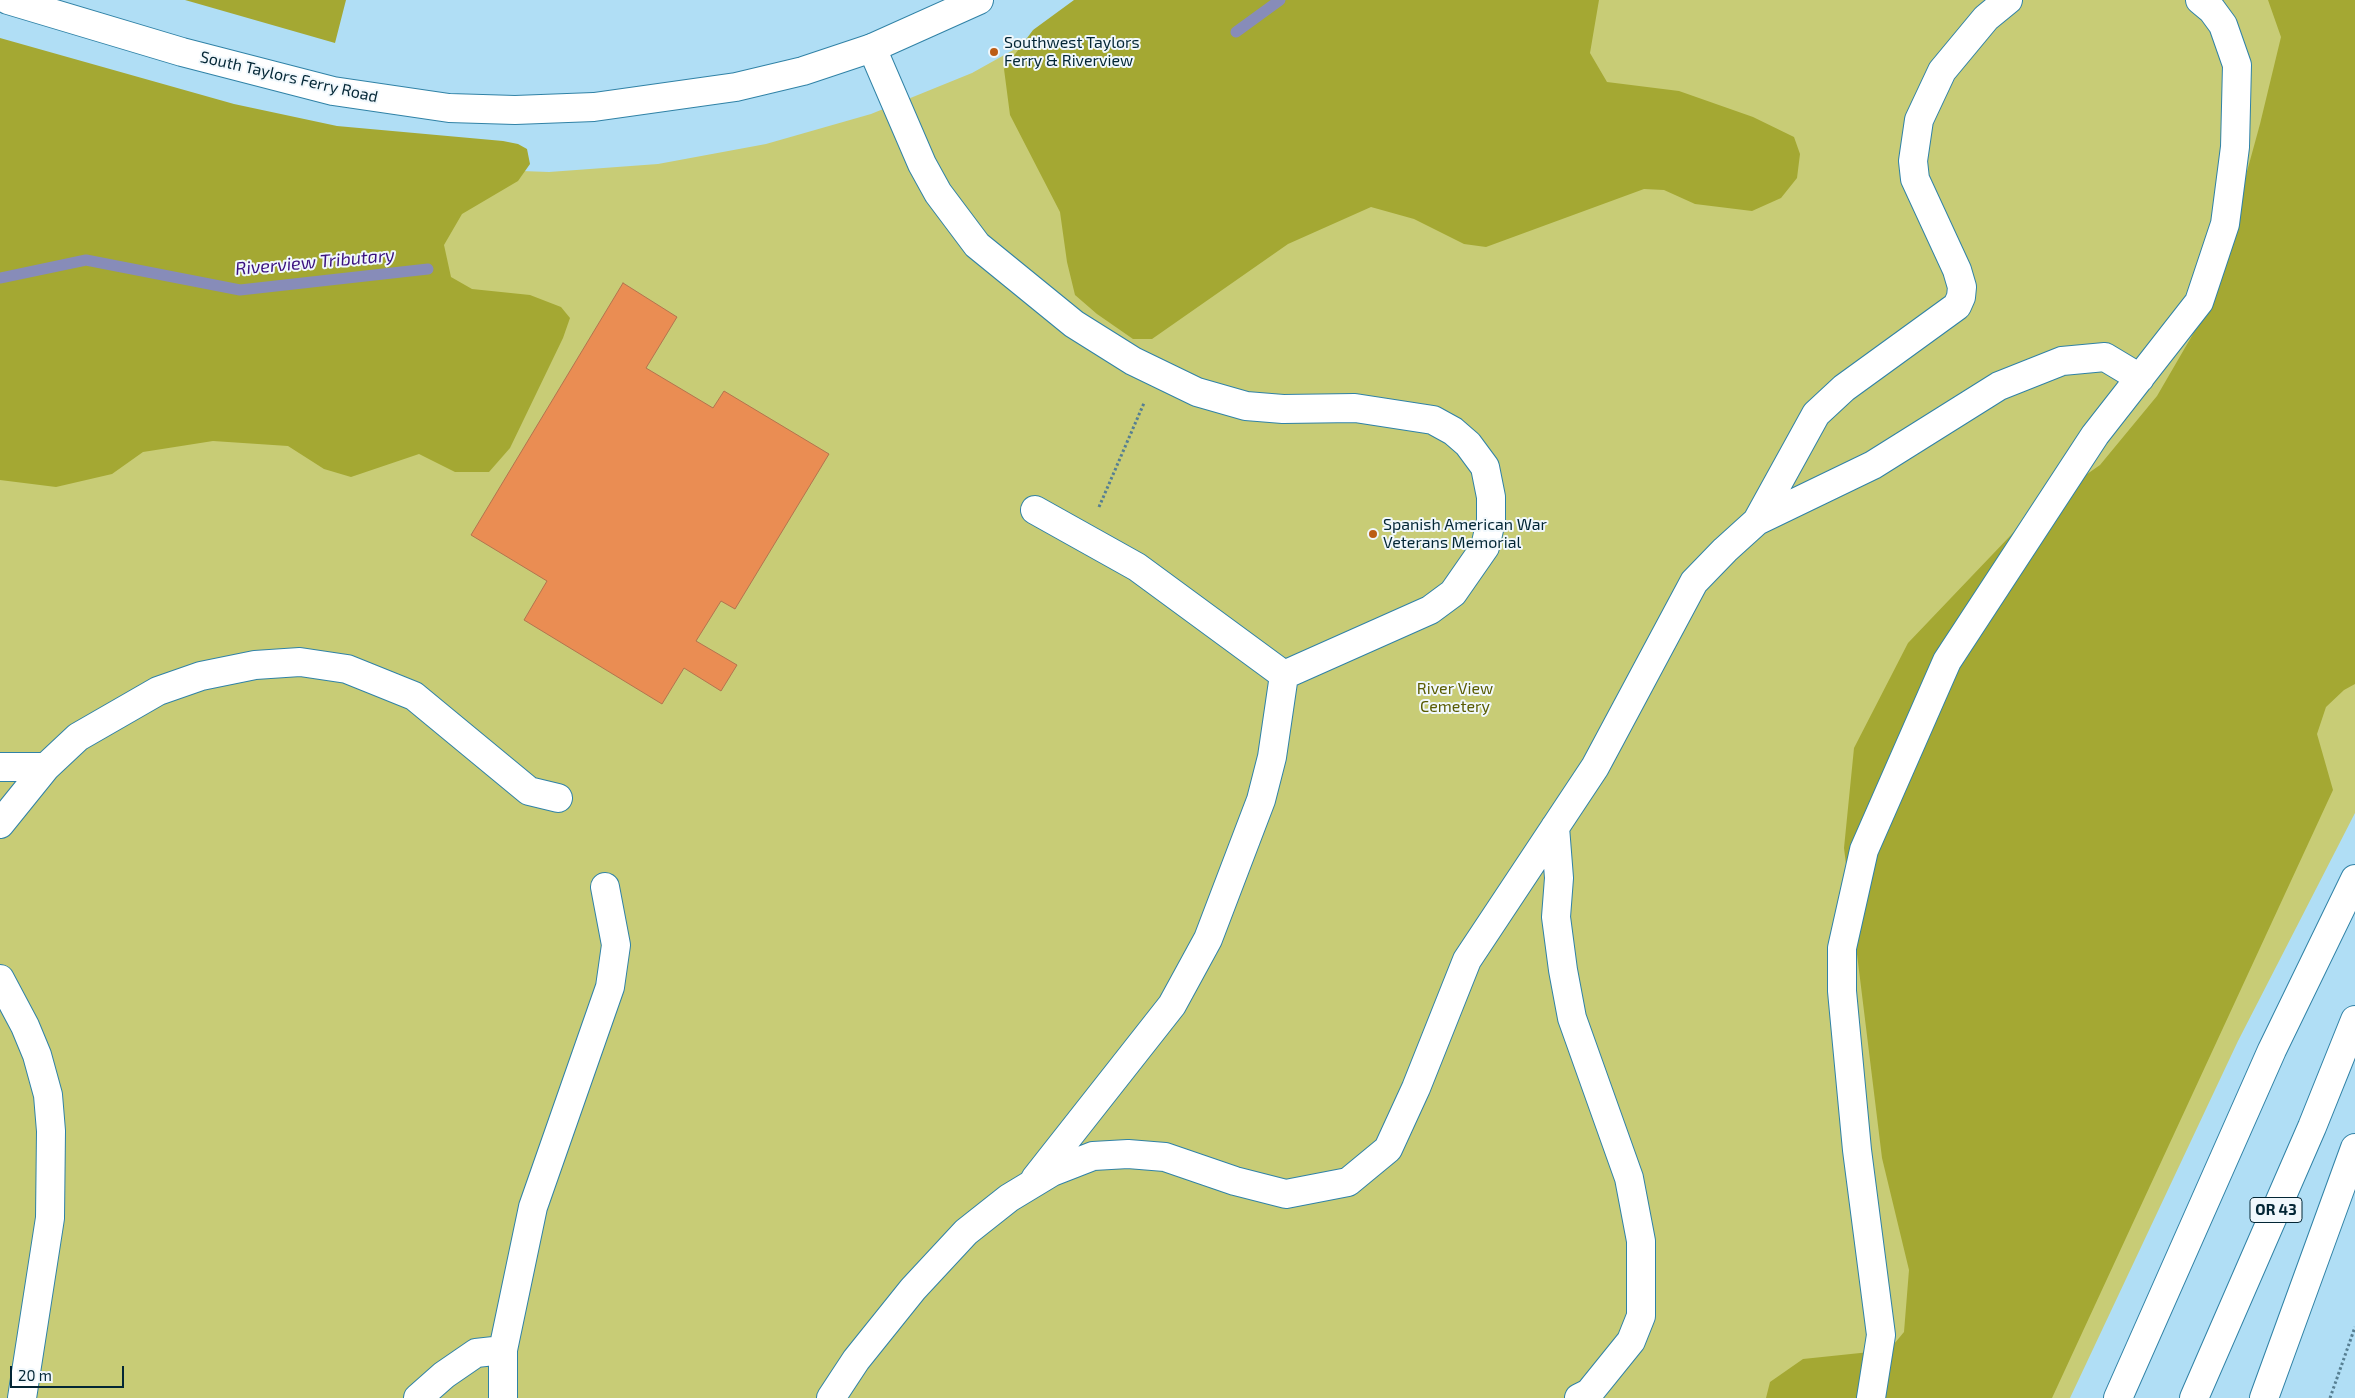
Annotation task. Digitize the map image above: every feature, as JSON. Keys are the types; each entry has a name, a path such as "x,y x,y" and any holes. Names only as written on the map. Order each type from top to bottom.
{"main road":[{"name":"South Taylors Ferry Road","path":"8,0 182,52 332,91 449,108 515,110 594,107 736,87 803,71 872,48 979,0"},
{"path":"831,1398 861,1353 913,1289 952,1246 966,1232 1009,1198 1052,1172 1093,1156 1128,1154 1165,1156 1236,1181 1286,1194 1348,1182 1388,1149 1416,1088 1467,960 1595,767 1694,582 1757,521 1816,414 1844,388 1957,306 1961,297 1962,287 1957,270 1914,179 1913,161 1919,120 1942,71 1986,18 2008,0"},
{"path":"1871,1398 1881,1335 1857,1150 1842,991 1842,948 1864,850 1947,661 2095,435 2198,302 2225,224 2235,147 2236,65 2223,25 2212,10 2200,0"},
{"path":"872,48 922,164 938,193 977,245 1074,324 1133,361 1197,392 1246,406 1283,409 1355,408 1433,420 1454,431 1468,444 1485,468 1491,497 1491,513 1485,548 1453,593 1430,610 1284,675"},
{"path":"1757,521 1873,465 1999,386 2062,361 2105,357 2140,378"},
{"path":"1035,510 1137,567 1284,675"},
{"path":"0,824 46,767 78,737 158,691 210,674 255,665 300,662 348,669 414,696 529,791 558,798"},
{"path":"1030,1185 1172,1005 1208,939 1261,800 1272,757 1284,675"},
{"path":"0,767 46,767"},
{"path":"1555,828 1559,878 1556,917 1572,1018 1629,1178 1641,1241 1641,1316 1632,1341 1589,1393 1580,1398"},
{"path":"2118,1398 2272,1050 2355,879"},
{"path":"503,1398 503,1350 534,1206 610,987 616,945 605,887"},
{"path":"0,979 25,1026 37,1055 48,1095 51,1131 50,1218 22,1398"},
{"name":"OR 43","path":"2194,1398 2312,1127 2355,1020"},
{"path":"2264,1398 2355,1148"},
{"path":"418,1398 444,1375 476,1353 503,1350"}],"path":[{"path":"1086,538 1157,372"},
{"path":"2330,1398 2355,1327"}],"green space":[{"name":"River View Cemetery","path":"1103,0 2355,0 2355,813 2238,1041 2070,1398 0,1398 0,58 440,168 549,172 658,164 766,144 871,114 972,73"}],"shaded area":[{"path":"185,0 346,0 335,43"},
{"path":"1074,0 1599,0 1590,53 1607,82 1679,91 1753,117 1794,137 1800,154 1797,178 1781,198 1752,211 1695,204 1664,190 1644,189 1486,247 1464,244 1414,219 1371,207 1288,244 1152,339 1133,339 1097,314 1075,295 1067,262 1060,212 1010,115 1004,69 1033,30"},
{"path":"2268,0 2355,0 2355,684 2344,690 2326,707 2317,734 2333,790 2052,1398 1766,1398 1770,1382 1803,1359 1889,1350 1904,1332 1909,1270 1882,1158 1844,848 1854,748 1908,643 2033,512 2100,465 2157,396 2211,303 2260,124 2281,37"},
{"path":"0,38 234,104 337,126 503,141 518,144 527,149 530,164 518,181 462,214 444,245 451,277 472,289 530,295 561,307 570,318 563,338 510,448 489,472 455,472 419,454 351,477 324,469 288,446 213,441 143,452 112,474 56,487 0,480"}],"building":[{"path":"623,283 677,317 646,368 713,408 724,391 829,454 735,609 721,601 696,641 737,665 721,691 684,668 662,704 524,620 547,581 471,535"}],"waterway":[{"name":"Riverview Tributary","path":"1236,32 1280,0"},
{"name":"Riverview Tributary","path":"0,278 86,260 240,290 428,269"}],"place":[{"name":"Southwest Taylors Ferry & Riverview","path":"994,52"},
{"name":"Spanish American War Veterans Memorial","path":"1373,534"}]}
